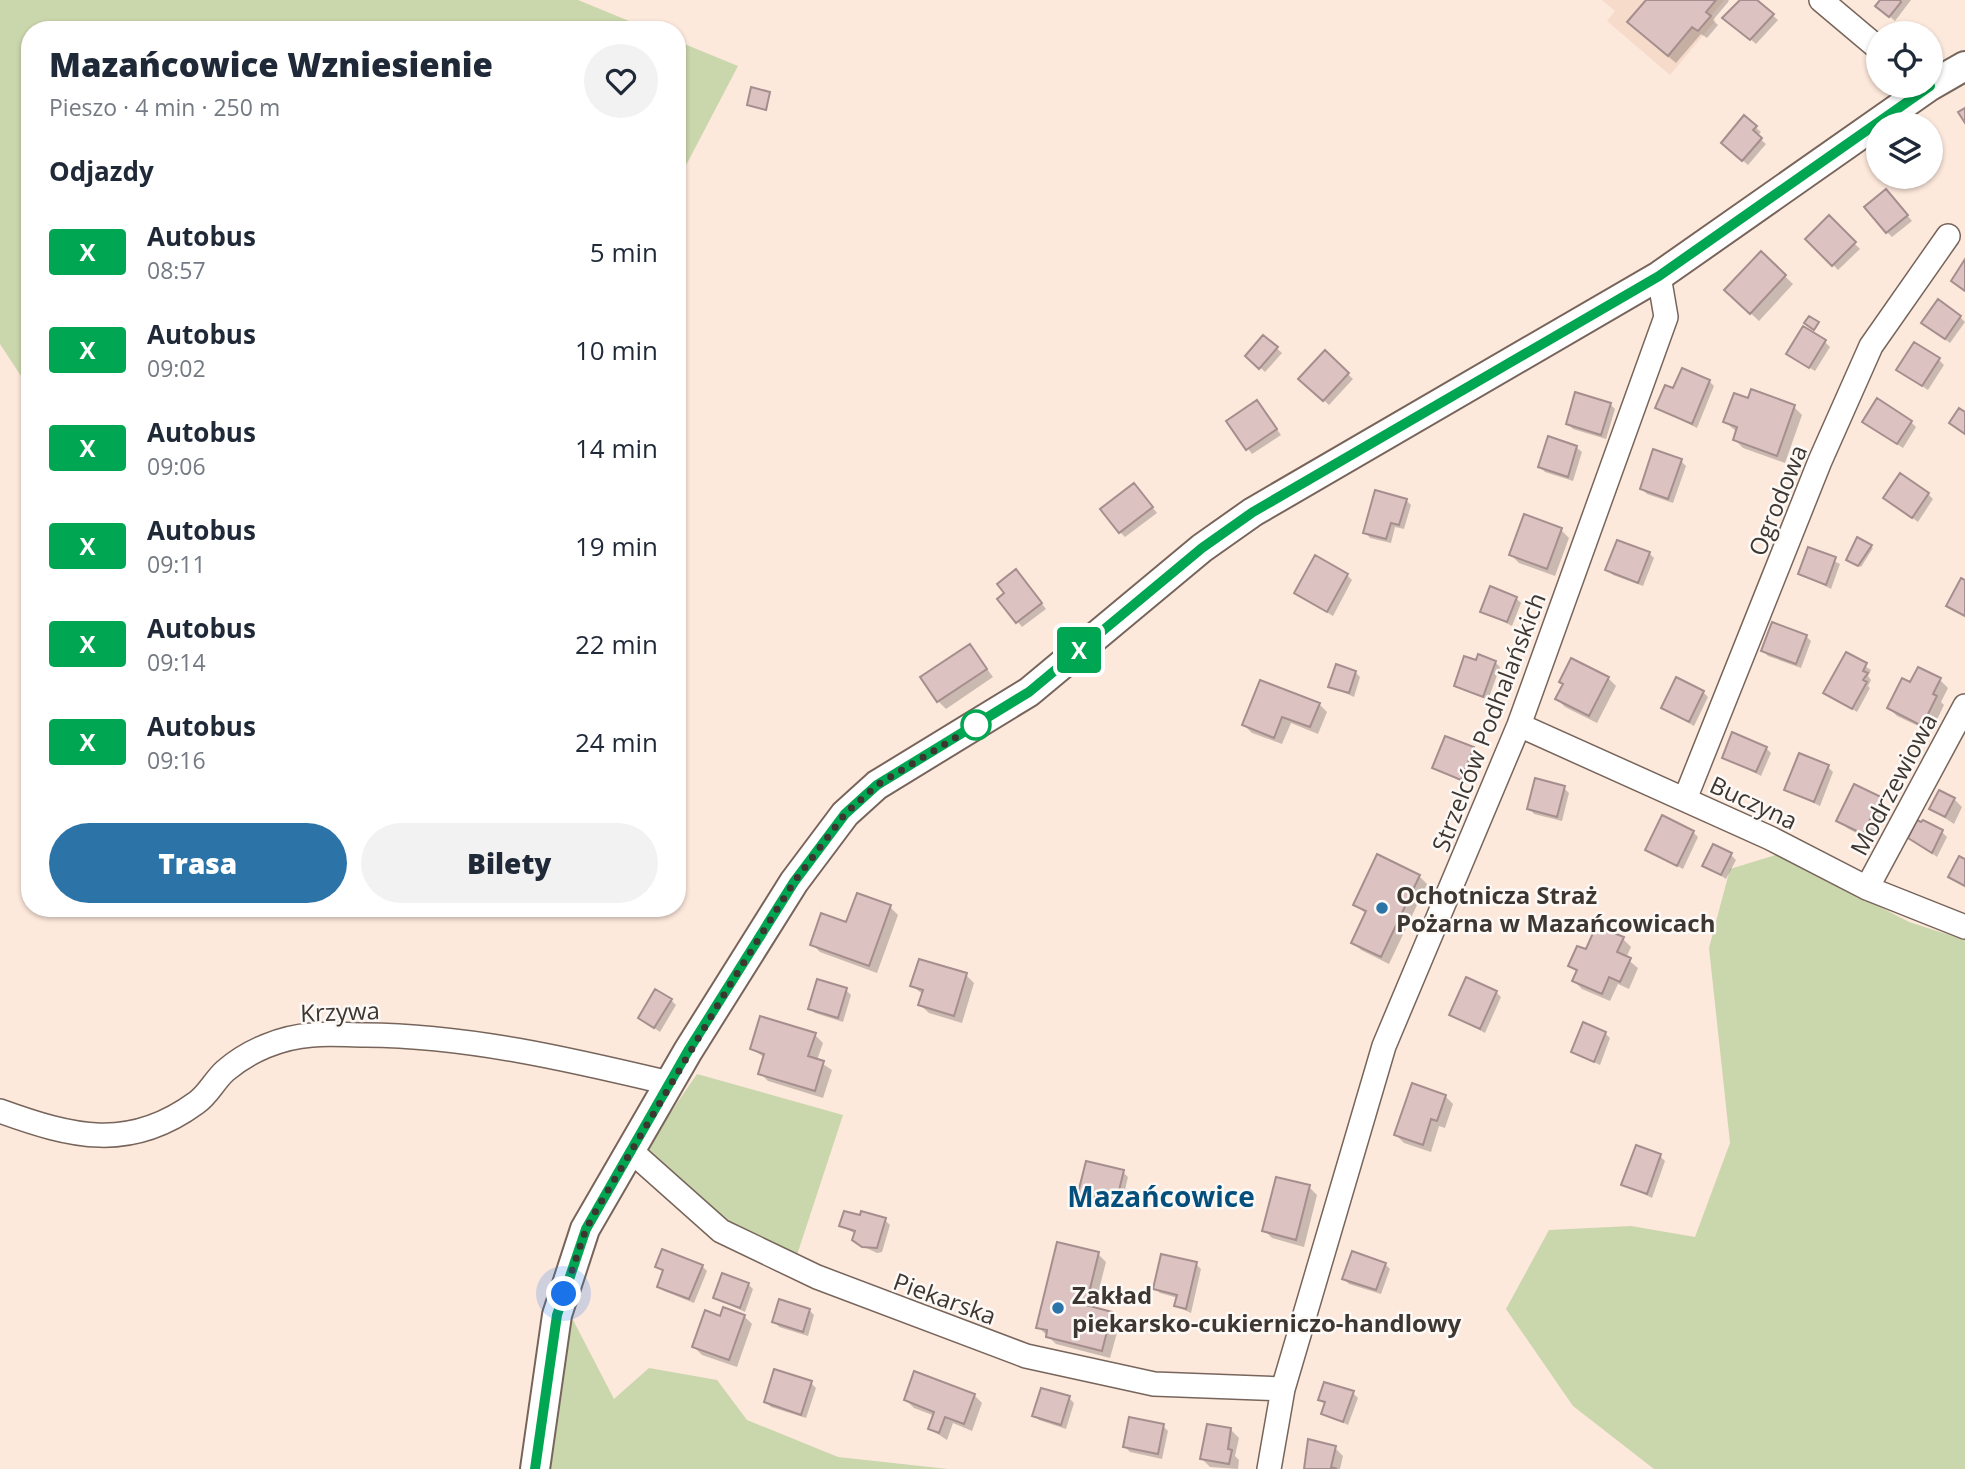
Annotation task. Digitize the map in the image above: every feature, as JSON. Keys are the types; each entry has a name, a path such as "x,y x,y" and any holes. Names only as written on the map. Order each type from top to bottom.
{"street":[{"path":"1821,0 1866,38"},
{"path":"1943,78 1965,66"},
{"path":"535,1469 557,1315 586,1229 668,1083 794,882 845,814 877,785 1029,692 1202,548 1253,512 1659,276 1910,98"},
{"name":"Ogrodowa","path":"1685,799 1820,461 1871,346 1948,236"},
{"name":"Strzelców Podhalańskich","path":"1269,1469 1283,1389 1384,1045 1519,725 1666,317 1659,276"},
{"name":"Modrzewiowa","path":"1867,888 1965,706"},
{"name":"Buczyna","path":"1519,725 1770,838 1867,888 1965,927"},
{"name":"Krzywa","path":"0,1111 55,1131 110,1137 156,1127 198,1102 225,1071 268,1044 311,1035 423,1036 548,1054 668,1083"},
{"name":"Piekarska","path":"630,1150 721,1231 817,1277 1026,1356 1154,1384 1283,1389"}],"shaded area":[{"path":"1602,0 1724,0 1711,16 1716,20 1670,75 1607,21 1615,11"}],"green space":[{"path":"0,0 578,0 629,21 21,21 21,376 0,344"},
{"path":"686,45 738,66 686,165"},
{"path":"1779,854 1909,922 1965,940 1965,1469 1654,1469 1573,1406 1506,1309 1549,1230 1631,1226 1695,1237 1730,1143 1709,948 1730,869"},
{"path":"697,1074 843,1115 796,1258 726,1222 644,1151"},
{"path":"572,1318 614,1399 649,1368 717,1380 747,1420 838,1457 948,1469 549,1469"}],"building":[{"path":"1646,0 1716,0 1706,12 1711,16 1698,31 1692,27 1668,56 1627,22"},
{"path":"1740,0 1757,0 1774,14 1750,40 1722,18"},
{"path":"1880,0 1901,2 1889,17 1875,6"},
{"path":"751,87 770,92 766,110 747,105"},
{"path":"1965,108 1965,123 1958,112"},
{"path":"1744,115 1757,126 1753,130 1762,138 1742,161 1721,143"},
{"path":"1886,189 1908,215 1886,233 1864,207"},
{"path":"1829,215 1856,242 1832,266 1805,239"},
{"path":"1761,251 1786,275 1750,314 1724,290"},
{"path":"1965,259 1965,291 1951,281"},
{"path":"1938,299 1961,316 1945,339 1921,323"},
{"path":"1809,316 1819,322 1814,330 1804,323"},
{"path":"1803,326 1826,340 1809,368 1786,354"},
{"path":"1263,335 1278,347 1259,369 1245,356"},
{"path":"1914,342 1940,358 1922,386 1896,370"},
{"path":"1325,350 1349,373 1323,401 1298,379"},
{"path":"1682,368 1710,380 1692,424 1655,408 1665,385 1673,388"},
{"path":"1751,389 1795,405 1777,456 1733,440 1737,427 1723,422 1734,393 1748,398"},
{"path":"1575,392 1611,403 1601,435 1566,424"},
{"path":"1877,398 1912,421 1897,444 1862,422"},
{"path":"1257,400 1277,429 1246,450 1226,421"},
{"path":"1959,408 1965,412 1965,434 1949,423"},
{"path":"1548,436 1577,446 1568,477 1538,467"},
{"path":"1653,449 1682,459 1668,499 1640,489"},
{"path":"1900,473 1929,493 1912,518 1883,498"},
{"path":"1134,483 1153,507 1119,533 1100,509"},
{"path":"1375,490 1407,499 1399,525 1391,523 1386,539 1363,533"},
{"path":"1524,514 1562,528 1547,569 1509,555"},
{"path":"1857,537 1872,545 1858,566 1846,560"},
{"path":"1617,540 1650,552 1638,583 1605,570"},
{"path":"1808,547 1836,557 1826,585 1798,574"},
{"path":"1315,555 1348,574 1327,612 1294,593"},
{"path":"1016,569 1042,603 1016,623 997,599 1004,593 997,584"},
{"path":"1961,578 1965,580 1965,616 1946,606"},
{"path":"1490,586 1517,597 1507,622 1480,612"},
{"path":"1772,622 1807,635 1796,664 1761,651"},
{"path":"970,644 987,669 937,702 920,677"},
{"path":"1846,652 1867,663 1863,671 1868,673 1863,680 1867,682 1852,709 1823,693"},
{"path":"1478,654 1496,661 1483,697 1454,686 1464,656 1476,660"},
{"path":"1571,658 1609,677 1589,716 1555,699 1563,684 1559,682"},
{"path":"1336,664 1356,671 1349,693 1328,687"},
{"path":"1918,667 1941,678 1933,694 1937,696 1922,726 1887,708 1902,678 1910,682"},
{"path":"1676,677 1704,691 1689,722 1661,708"},
{"path":"1260,680 1320,703 1310,727 1282,717 1274,738 1242,725"},
{"path":"1732,732 1767,747 1756,772 1722,758"},
{"path":"1445,736 1474,747 1461,780 1432,768"},
{"path":"1799,753 1829,765 1814,802 1784,790"},
{"path":"1535,778 1565,786 1557,817 1527,809"},
{"path":"1854,784 1881,797 1863,834 1836,821"},
{"path":"1939,790 1955,798 1945,817 1929,809"},
{"path":"1662,815 1694,831 1677,866 1645,850"},
{"path":"1917,820 1923,820 1943,830 1932,853 1908,838"},
{"path":"1713,844 1732,853 1721,875 1702,866"},
{"name":"Ochotnicza Straż Pożarna w Mazańcowicach","path":"1377,854 1420,875 1381,957 1351,943 1366,911 1353,905"},
{"path":"1959,856 1965,859 1965,886 1948,877"},
{"path":"857,893 891,905 869,966 810,945 821,913 846,922"},
{"path":"1596,926 1624,937 1617,952 1631,958 1620,982 1609,977 1602,994 1572,981 1577,970 1568,966 1577,946 1586,949"},
{"path":"919,959 967,973 954,1016 918,1005 923,990 910,986"},
{"path":"1466,977 1497,991 1480,1029 1449,1015"},
{"path":"817,979 847,988 838,1018 808,1009"},
{"path":"655,989 672,999 654,1028 638,1018"},
{"path":"760,1016 816,1033 808,1056 824,1061 815,1091 758,1074 764,1054 750,1049"},
{"path":"1583,1022 1606,1032 1594,1062 1571,1052"},
{"path":"1412,1083 1446,1095 1437,1121 1431,1119 1423,1145 1394,1135"},
{"path":"1636,1145 1661,1154 1647,1194 1621,1185"},
{"path":"1086,1161 1124,1170 1116,1203 1078,1193"},
{"path":"1276,1177 1310,1185 1296,1240 1262,1231"},
{"path":"844,1211 860,1215 861,1211 886,1218 877,1248 862,1247 852,1240 855,1231 839,1226"},
{"path":"1057,1242 1099,1252 1086,1305 1112,1312 1102,1351 1046,1337 1047,1330 1036,1328"},
{"path":"662,1249 703,1265 689,1299 657,1287 663,1270 655,1267"},
{"path":"1352,1251 1386,1263 1376,1290 1342,1279"},
{"path":"1161,1254 1197,1262 1186,1309 1174,1306 1177,1295 1153,1289"},
{"path":"722,1273 749,1283 740,1308 713,1298"},
{"path":"779,1299 810,1309 803,1332 772,1322"},
{"path":"723,1307 745,1315 729,1360 692,1347 705,1310 720,1316"},
{"path":"774,1369 812,1381 801,1415 764,1402"},
{"path":"914,1371 975,1394 964,1424 945,1417 939,1433 928,1429 934,1412 904,1400"},
{"path":"1324,1382 1354,1391 1343,1422 1321,1414 1325,1402 1318,1400"},
{"path":"1041,1388 1070,1396 1061,1425 1032,1416"},
{"path":"1129,1417 1164,1424 1158,1454 1123,1447"},
{"path":"1207,1424 1231,1428 1228,1449 1232,1450 1229,1464 1200,1459"},
{"path":"1308,1439 1336,1446 1331,1467 1337,1469 1304,1469"}],"bus line":[{"name":"X","path":"535,1469 557,1315 586,1229 688,1051 794,882 845,814 877,785 1029,692 1202,548 1253,512 1659,276 1912,98"}],"place":[{"name":"Ochotnicza Straż Pożarna w Mazańcowicach","path":"1382,908"},
{"name":"Zakład piekarsko-cukierniczo-handlowy","path":"1058,1308"}],"district":[{"name":"Mazańcowice","path":"1161,1196"}],"route":[{"path":"564,1294 586,1229 597,1209 688,1051 794,882 845,814 877,785 983,721 976,725"}]}
